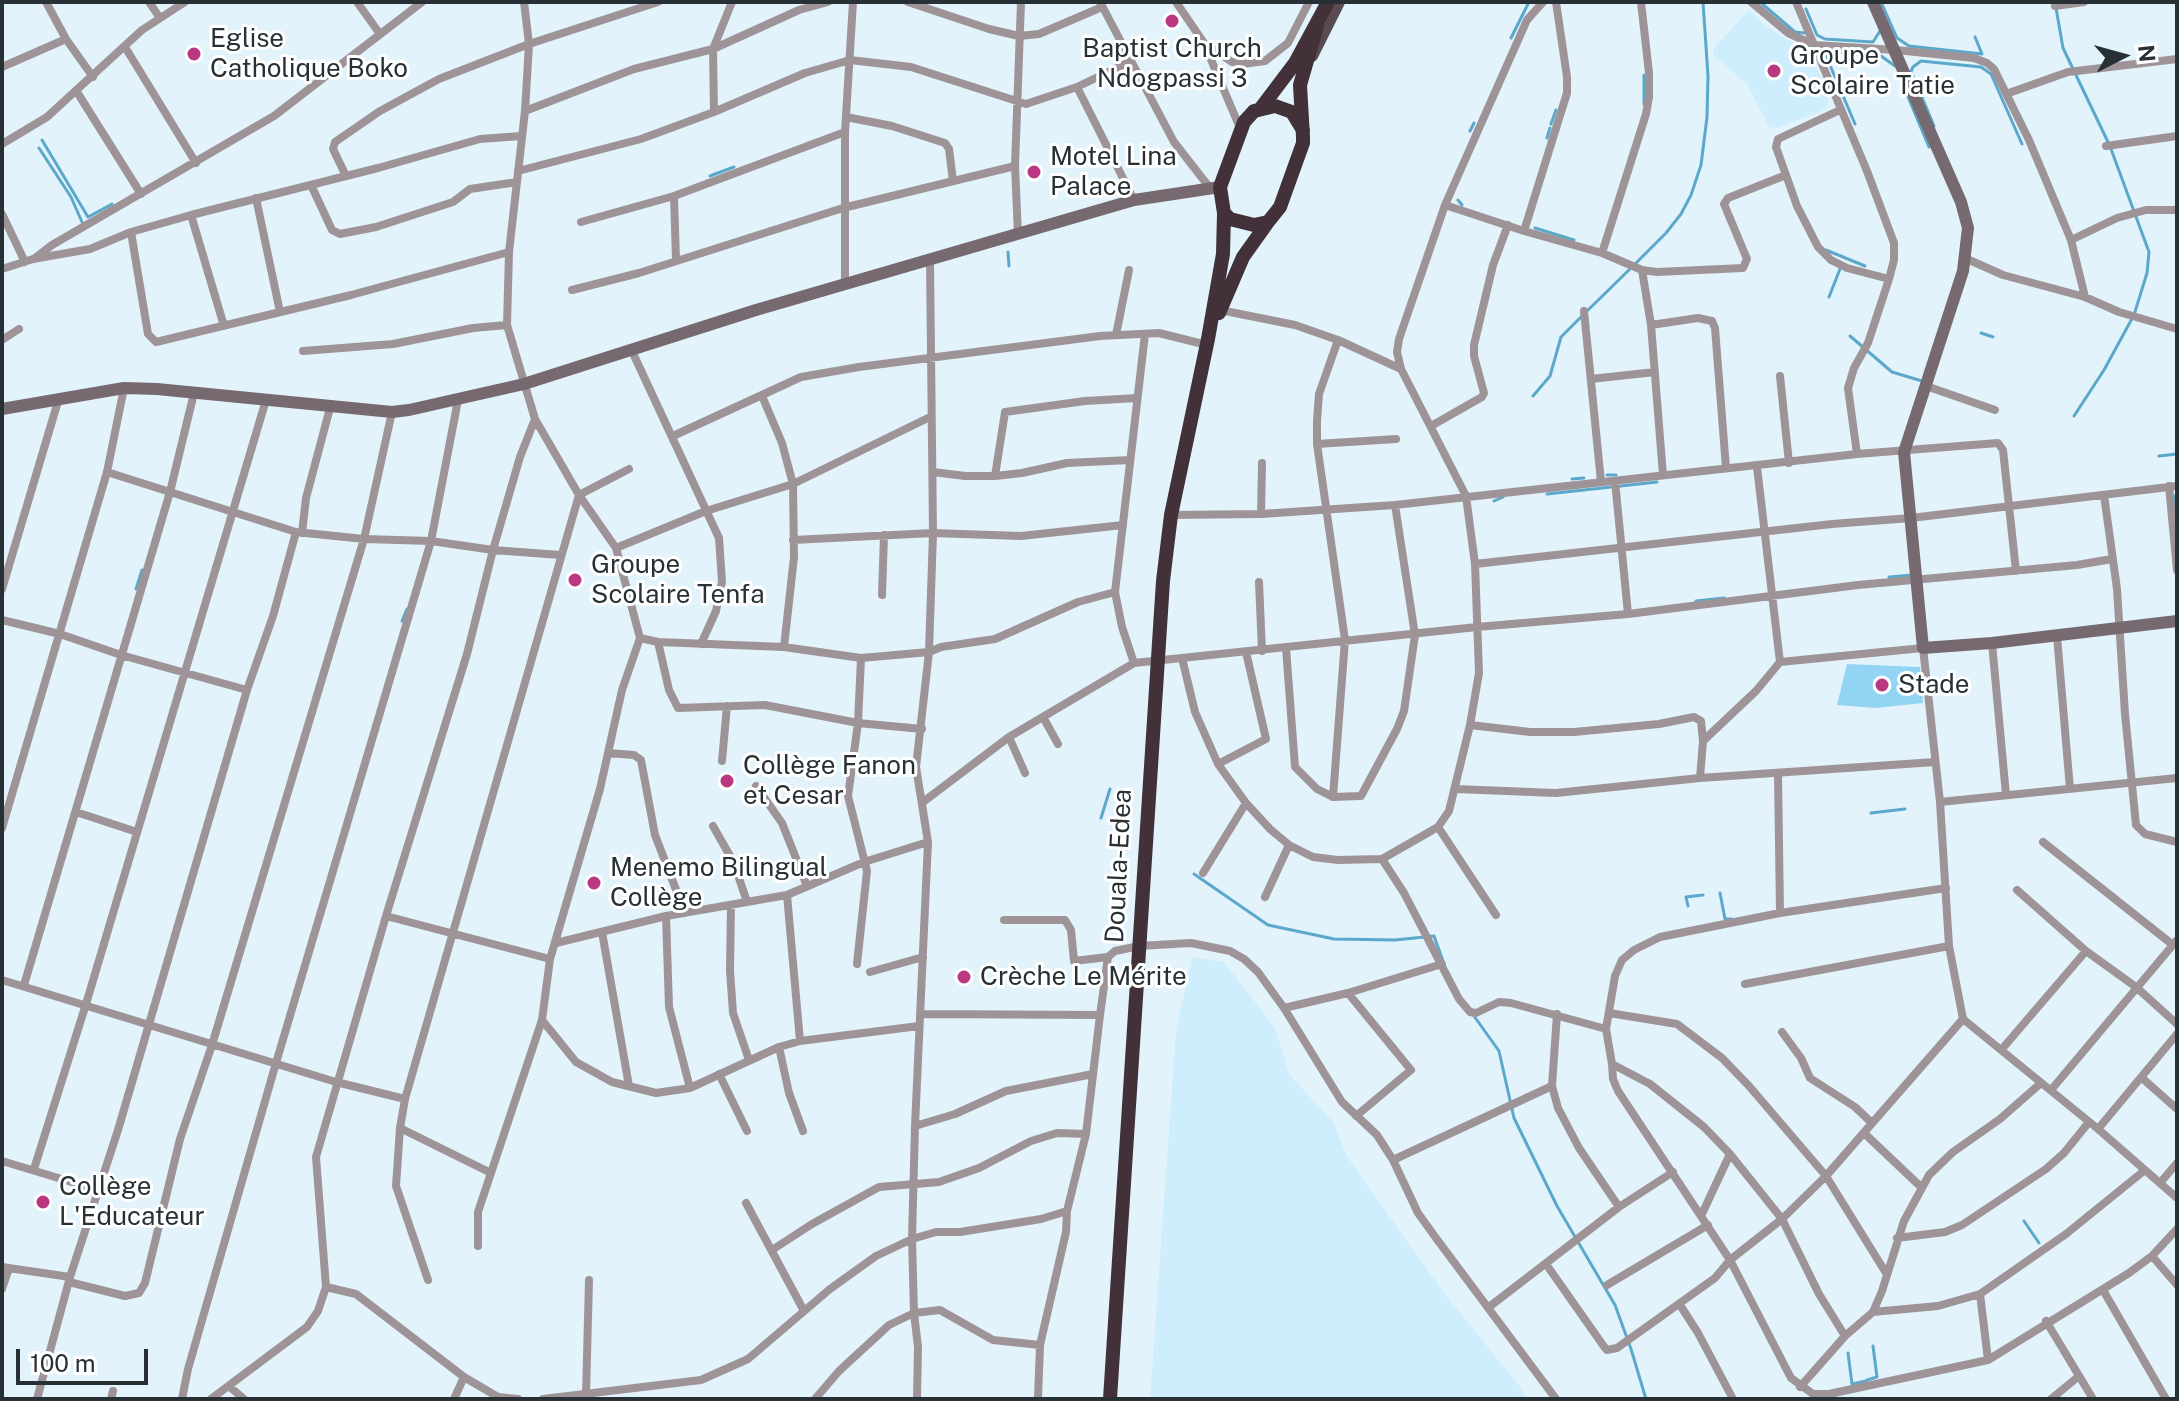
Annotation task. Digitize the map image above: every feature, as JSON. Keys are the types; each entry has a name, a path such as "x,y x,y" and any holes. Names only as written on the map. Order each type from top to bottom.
{"highway":[{"path":"1208,342 1223,254 1224,213 1215,187 1240,128 1250,114 1261,108 1299,68 1328,2"},
{"path":"1208,342 1243,257 1280,207 1303,143 1299,68"},
{"path":"1261,108 1275,106 1292,112 1303,130"},
{"path":"1224,213 1241,223 1254,225 1268,222"},
{"name":"Douala-Edea","path":"1110,1399 1156,660 1171,515 1208,342"}],"main road":[{"path":"1299,68 1319,2"},
{"path":"1299,68 1339,2"},
{"path":"1873,2 1961,202 1968,228 1967,259 1904,452 1923,648 2177,621"},
{"path":"2,409 124,388 392,412 458,400 524,384 845,284 1134,200 1215,187"}],"street":[{"path":"46,2 66,39 93,77"},
{"path":"149,2 160,18"},
{"path":"2,144 33,127 77,92 142,30 185,2"},
{"path":"357,2 380,34"},
{"path":"29,260 274,116 422,2"},
{"path":"346,176 333,149 335,142 343,134 439,79 529,44 658,2"},
{"path":"714,112 713,49 732,2"},
{"path":"525,111 634,69 713,49 799,10 828,2"},
{"path":"845,284 845,132 853,2"},
{"path":"908,2 1019,36 1039,34 1101,4 1174,142 1215,187"},
{"path":"1018,235 1015,166 1021,2"},
{"path":"1176,2 1204,43 1240,128"},
{"path":"1204,43 1232,62 1254,64 1265,61 1288,43 1309,2"},
{"path":"1182,658 1195,712 1218,764 1246,803 1289,845 1313,857 1382,859 1438,827 1449,811 1479,673 1475,564 1466,496 1401,369 1397,352 1445,205 1527,20 1543,2"},
{"path":"1524,231 1567,93 1556,2"},
{"path":"1602,253 1646,114 1649,73 1641,2"},
{"path":"1751,2 1788,33 1814,45 1974,58 1994,69 2071,240 2085,297"},
{"path":"1796,2 1894,243 1889,279 1868,343 1854,368 1848,388 1857,454"},
{"path":"2055,6 2084,2"},
{"path":"478,1246 478,1212 542,1020 550,959 608,753 622,690 640,638 616,548 579,495 535,419 507,325 509,252 525,111 529,44 526,3"},
{"path":"2,67 66,39"},
{"path":"125,47 196,163"},
{"path":"2006,94 2068,72 2177,59"},
{"path":"518,171 627,143 714,112 805,73 850,60 911,67 1016,102 1035,102 1077,87 1131,61"},
{"path":"1077,87 1134,200"},
{"path":"77,92 141,194"},
{"path":"1840,110 1778,139 1776,147 1797,206 1818,247 1847,268 1889,279"},
{"path":"846,117 892,126 945,143 949,149 953,181"},
{"path":"581,222 674,196 845,132"},
{"path":"2,269 29,260 90,249 131,232 191,215 480,139 521,136"},
{"path":"2106,146 2177,136"},
{"path":"572,290 639,273 843,208 1015,166"},
{"path":"1445,205 1602,253 1642,270 1743,268 1747,259 1724,204 1728,198 1786,175"},
{"path":"311,185 332,230 340,234 376,227 453,202 470,189 517,182"},
{"path":"674,196 676,260"},
{"path":"256,198 280,312"},
{"path":"2071,240 2117,218 2146,210 2177,210"},
{"path":"2,214 29,260"},
{"path":"191,215 224,326"},
{"path":"1431,426 1484,393 1474,345 1482,304 1508,225"},
{"path":"131,232 148,334 156,342 509,252"},
{"path":"1967,259 2003,275 2085,297 2119,312 2176,326"},
{"path":"917,1399 918,1347 912,1239 928,842 916,767 929,652 933,533 930,261"},
{"path":"1116,335 1129,270"},
{"path":"1642,270 1651,325 1663,475"},
{"path":"1220,310 1295,325 1338,340 1401,369"},
{"path":"1584,311 1601,482"},
{"path":"1651,325 1698,318 1712,321 1726,468"},
{"path":"303,351 393,344 473,328 507,325"},
{"path":"2,340 19,329"},
{"path":"1134,663 1115,592 1145,334"},
{"path":"673,436 801,377 1116,335 1172,335 1208,342"},
{"path":"1333,797 1345,640 1317,444 1319,394 1338,340"},
{"path":"631,349 719,538 723,575 716,611 701,644"},
{"path":"1591,379 1655,372"},
{"path":"1780,376 1789,463"},
{"path":"1926,386 1995,410"},
{"path":"2,828 107,472 124,388"},
{"path":"24,985 170,492 194,393"},
{"path":"762,396 782,443 793,484 793,540 784,647"},
{"path":"2,589 60,397"},
{"path":"995,476 1005,412 1085,401 1137,398"},
{"path":"34,1169 266,400"},
{"path":"182,1399 276,1063 431,541 458,400"},
{"path":"37,1399 69,1280 149,1025 247,690 299,533 330,408"},
{"path":"2,1289 5,1268 69,1280 125,1296 139,1293 145,1283 180,1139 212,1045 364,539 392,412"},
{"path":"616,548 706,511 793,484 930,417"},
{"path":"211,1399 307,1327 318,1311 326,1287 316,1157 336,1082 467,654 520,457 535,419"},
{"path":"1317,444 1396,439"},
{"path":"1171,515 1261,514 1395,505 1857,454 1998,443 2003,450 2016,571"},
{"path":"933,472 995,476 1067,463 1130,460"},
{"path":"1261,514 1262,463"},
{"path":"1757,467 1780,662"},
{"path":"428,1280 396,1186 405,1099 579,495 629,469"},
{"path":"107,472 299,533 431,541 560,555"},
{"path":"1615,481 1628,614"},
{"path":"1475,564 1911,518 2173,486 2177,570"},
{"path":"2104,495 2139,830 2177,842"},
{"path":"1286,648 1295,767 1317,789 1333,797 1361,796 1366,792 1404,711 1415,635 1395,505"},
{"path":"793,540 933,533 1021,536 1123,525"},
{"path":"882,595 884,535"},
{"path":"923,802 1009,737 1134,663 1628,614 1858,585 2077,565 2112,559"},
{"path":"1259,582 1262,651"},
{"path":"640,638 658,642 784,647 861,658 929,652 995,639 1078,602 1115,592"},
{"path":"2,620 60,634 121,655 247,690"},
{"path":"2057,636 2070,789"},
{"path":"658,642 669,690 678,708 778,706 858,723 922,729"},
{"path":"1992,643 2006,795"},
{"path":"1703,741 1756,691 1780,662 1923,648 1940,802 1949,946 1963,1019 2177,1198"},
{"path":"1218,764 1266,739 1246,652"},
{"path":"857,964 867,871 848,796 858,723 861,658"},
{"path":"722,761 727,706"},
{"path":"1043,717 1058,744"},
{"path":"1470,725 1530,732 1574,732 1659,724 1694,717 1701,721 1703,741 1700,778"},
{"path":"1009,737 1025,773"},
{"path":"608,753 634,755 641,760 655,835 685,913"},
{"path":"1456,789 1556,793 1700,778 1935,762"},
{"path":"1778,774 1780,913"},
{"path":"1940,802 2177,778"},
{"path":"756,786 782,823 807,886"},
{"path":"1203,873 1246,803"},
{"path":"76,812 137,832"},
{"path":"713,826 734,863 747,902"},
{"path":"1438,827 1496,915"},
{"path":"556,943 666,916 787,895 864,862 928,842"},
{"path":"2043,842 2175,942 2051,1090"},
{"path":"1265,897 1289,845"},
{"path":"1382,859 1404,893 1459,999 1470,1012 1476,1013 1499,1002 1557,1014 1606,1029"},
{"path":"1946,888 1780,913 1660,937 1622,960 1615,976 1606,1029 1613,1079 1618,1091 1730,1260 1791,1378 1812,1396 1988,1360 2046,1321 2103,1290 2152,1256 2177,1229"},
{"path":"2017,890 2086,951 2136,987 2177,1024"},
{"path":"787,895 800,1041"},
{"path":"731,905 733,1013 749,1060"},
{"path":"386,916 550,959"},
{"path":"666,916 669,1007 690,1088"},
{"path":"1004,920 1065,920 1071,930 1074,961 1108,957 1115,951 1139,946 1191,943 1230,951 1258,972 1342,1102 1377,1135 1393,1160 1418,1213 1556,1399"},
{"path":"602,932 629,1086"},
{"path":"1745,984 1949,946"},
{"path":"2002,1049 2086,951"},
{"path":"870,972 923,957"},
{"path":"1038,1399 1040,1345 1086,1134 1108,957"},
{"path":"1284,1008 1348,993 1442,964"},
{"path":"2,980 336,1082 405,1099"},
{"path":"1348,993 1411,1070 1356,1116"},
{"path":"1609,1013 1677,1024 1722,1058 1826,1176 1886,1273"},
{"path":"920,1014 1100,1015"},
{"path":"1557,1014 1552,1086 1558,1108 1579,1148 1619,1207"},
{"path":"1546,1264 1607,1350 1617,1348 1715,1278 1730,1260 1782,1219 1826,1176 1963,1019"},
{"path":"542,1020 576,1062 612,1082 656,1093 690,1088 779,1047 800,1041 919,1026"},
{"path":"1782,1032 1801,1058 1810,1078 1855,1107 1872,1123"},
{"path":"2098,1129 2177,1034"},
{"path":"779,1047 789,1093 803,1131"},
{"path":"1612,1064 1650,1084 1704,1127 1730,1154 1782,1219 1819,1294 1845,1336"},
{"path":"719,1074 747,1131"},
{"path":"915,1126 955,1114 1006,1091 1093,1074"},
{"path":"2142,1078 2177,1109"},
{"path":"1800,1387 1845,1336 1873,1312 1897,1238 1929,1175 1953,1152 2000,1119 2041,1083"},
{"path":"1393,1160 1552,1086"},
{"path":"1897,1238 1945,1232 1962,1225 2046,1169 2064,1153 2089,1122"},
{"path":"400,1128 491,1173"},
{"path":"772,1250 879,1187 939,1182 979,1168 1031,1141 1057,1133 1086,1134"},
{"path":"1864,1133 1921,1187"},
{"path":"1701,1216 1730,1154"},
{"path":"2,1161 98,1190"},
{"path":"2160,1183 2177,1163"},
{"path":"1873,1312 1938,1306 1980,1294 2066,1234 2145,1170"},
{"path":"1489,1307 1619,1207 1673,1172"},
{"path":"746,1203 804,1311"},
{"path":"543,1399 701,1380 748,1359 876,1256 912,1239 936,1232 960,1232 1041,1219 1067,1211"},
{"path":"1607,1285 1708,1225"},
{"path":"2152,1256 2177,1285"},
{"path":"586,1395 589,1280"},
{"path":"326,1287 356,1294 464,1377 498,1398 518,1399"},
{"path":"2103,1290 2166,1399"},
{"path":"1980,1294 1988,1360"},
{"path":"1680,1305 1733,1399"},
{"path":"815,1399 839,1371 889,1325 914,1313 940,1310 993,1340 1040,1345"},
{"path":"2046,1321 2093,1399"},
{"path":"2051,1399 2079,1376"},
{"path":"454,1399 464,1377"},
{"path":"230,1387 244,1399"}],"shaded area":[{"name":"Groupe Scolaire Tatie","path":"1749,10 1762,23 1802,47 1813,58 1829,99 1826,109 1777,128 1769,127 1747,84 1714,56 1713,49"},
{"name":"Stade","path":"1847,664 1920,667 1923,703 1875,708 1837,705"},
{"path":"1192,957 1224,962 1275,1028 1289,1074 1334,1123 1346,1155 1444,1293 1527,1399 1150,1399 1176,1031"}],"waterway":[{"path":"1511,38 1529,2"},
{"path":"1636,263 1681,214 1701,165 1708,76 1703,2"},
{"path":"1760,2 1795,32 1804,33"},
{"path":"1881,2 1897,38 1909,46 1982,54 1975,37"},
{"path":"2056,8 2063,48 2108,142"},
{"path":"1806,9 1817,35 1825,39 1873,42 1880,31"},
{"path":"1824,51 1855,124"},
{"path":"1827,57 1834,52 1881,56 1895,66"},
{"path":"1934,126 1911,71 1913,67 1921,61 1981,67 1991,74 2022,144"},
{"path":"1644,75 1644,104"},
{"path":"1901,80 1929,147"},
{"path":"1551,124 1556,110"},
{"path":"1470,131 1474,123"},
{"path":"1547,138 1550,128"},
{"path":"42,140 88,217 112,204"},
{"path":"39,148 71,197 82,222"},
{"path":"2074,416 2134,315 2147,273 2149,252 2111,149"},
{"path":"710,176 734,167"},
{"path":"1458,200 1462,205"},
{"path":"1535,228 1574,240"},
{"path":"1826,250 1865,266"},
{"path":"1008,252 1009,266"},
{"path":"1587,311 1630,269"},
{"path":"1829,297 1840,269"},
{"path":"1533,396 1550,376 1561,337 1582,316"},
{"path":"1981,333 1993,337"},
{"path":"1850,336 1892,372 1922,381"},
{"path":"2159,456 2177,454"},
{"path":"1607,475 1616,475"},
{"path":"1572,479 1584,478"},
{"path":"1547,494 1657,482"},
{"path":"2175,496 2177,515"},
{"path":"1494,501 1503,497"},
{"path":"136,589 142,570"},
{"path":"1889,577 1913,575"},
{"path":"1696,601 1724,598"},
{"path":"402,621 407,609"},
{"path":"1101,818 1110,789"},
{"path":"1871,813 1905,809"},
{"path":"1194,874 1268,925 1334,939 1395,940 1434,936 1443,961"},
{"path":"1720,893 1725,919 1732,919"},
{"path":"1688,906 1686,897 1703,895"},
{"path":"1474,1016 1499,1051 1514,1118 1557,1206 1615,1305 1646,1399"},
{"path":"2024,1221 2039,1243"},
{"path":"1867,1380 1877,1377 1873,1346"},
{"path":"1848,1353 1852,1384 1866,1381"}],"place":[{"name":"Baptist Church Ndogpassi 3","path":"1172,21"},
{"name":"Eglise Catholique Boko","path":"194,54"},
{"name":"Groupe Scolaire Tatie","path":"1774,71"},
{"name":"Motel Lina Palace","path":"1034,172"},
{"name":"Groupe Scolaire Tenfa","path":"575,580"},
{"name":"Stade","path":"1882,685"},
{"name":"Collège Fanon et Cesar","path":"727,781"},
{"name":"Menemo Bilingual Collège","path":"594,883"},
{"name":"Crèche Le Mérite","path":"964,977"},
{"name":"Collège L'Educateur","path":"43,1202"}]}
